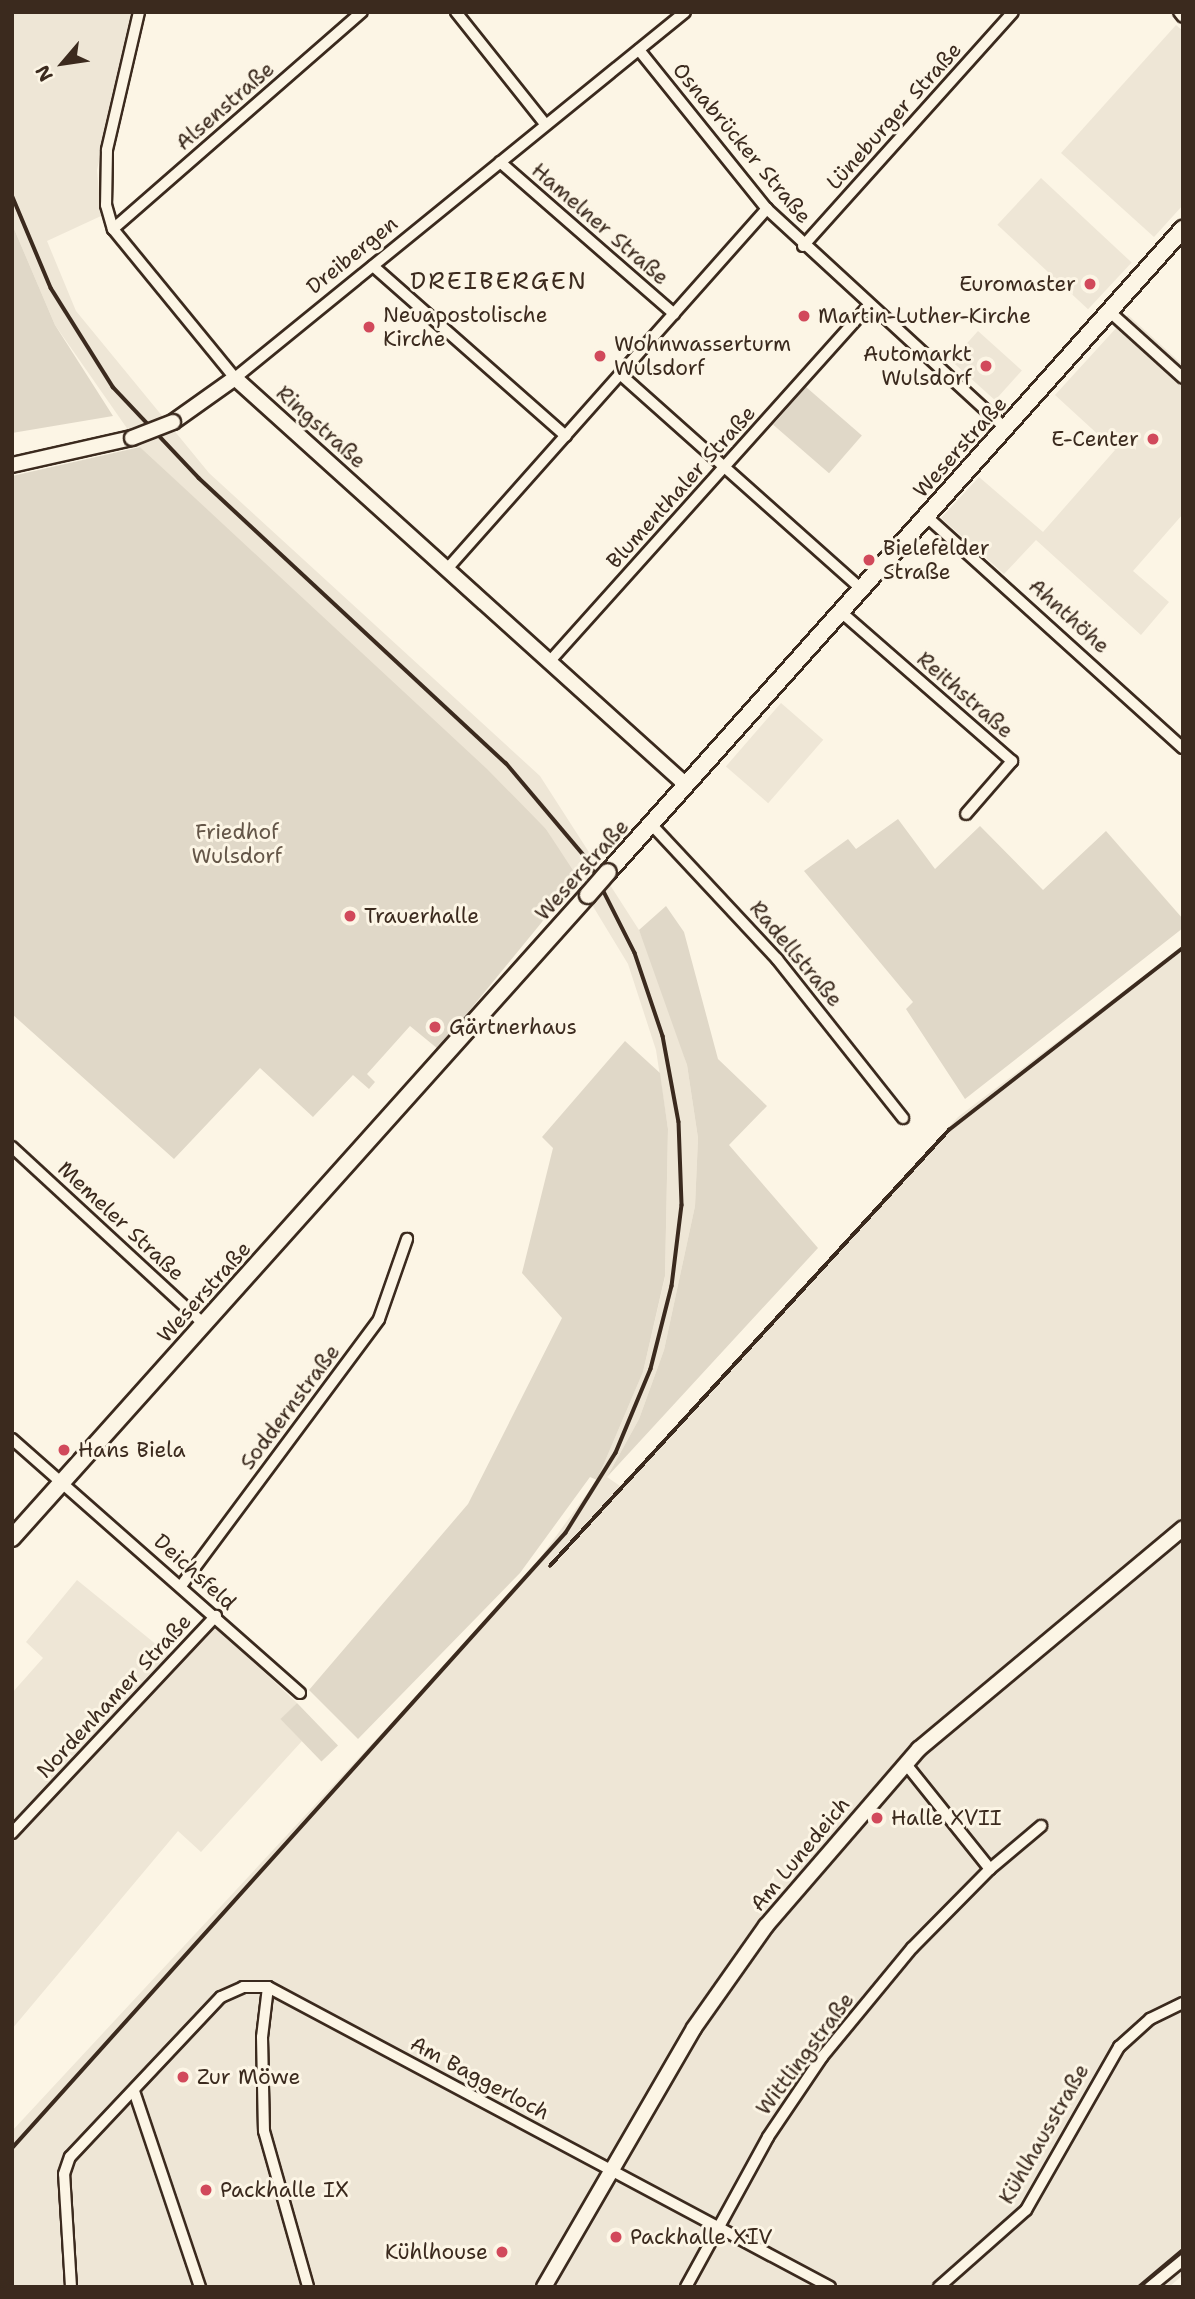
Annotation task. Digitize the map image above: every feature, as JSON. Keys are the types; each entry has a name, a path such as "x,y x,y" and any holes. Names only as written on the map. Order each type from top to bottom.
{"main road":[{"name":"Weserstraße","path":"12,1538 1183,229"}],"street":[{"name":"Ringstraße","path":"139,12 103,177 113,229 235,378 686,785"},
{"name":"Alsenstraße","path":"113,229 362,12"},
{"path":"456,12 546,125"},
{"name":"Dreibergen","path":"12,465 132,438 173,422 235,378 685,12"},
{"name":"Lüneburger Straße","path":"803,246 1013,12"},
{"path":"1179,12 1183,17"},
{"name":"Osnabrücker Straße","path":"639,50 767,209 803,246 1004,428"},
{"name":"Hamelner Straße","path":"500,162 674,314"},
{"path":"447,569 767,209"},
{"path":"373,266 566,436"},
{"name":"Blumenthaler Straße","path":"550,661 725,469 868,306"},
{"path":"1110,312 1183,378"},
{"path":"620,374 861,589"},
{"name":"Ahnthöhe","path":"926,516 1183,748"},
{"name":"Reithstraße","path":"841,612 1012,761 966,814"},
{"name":"Radellstraße","path":"651,824 777,958 903,1118"},
{"name":"Memeler Straße","path":"12,1147 204,1324"},
{"name":"Soddernstraße","path":"181,1586 379,1319 407,1239"},
{"name":"Deichsfeld","path":"12,1439 65,1479 300,1693"},
{"name":"Am Lunedeich","path":"544,2287 609,2167 737,1964 905,1763 1183,1528"},
{"name":"Nordenhamer Straße","path":"12,1833 216,1616"},
{"path":"905,1763 990,1869"},
{"name":"Wittlingstraße","path":"686,2287 718,2225 822,2057 912,1948 990,1869 1041,1826"},
{"path":"72,2287 64,2174 70,2157 221,1997 243,1987 268,1987 262,2037 264,2131 308,2287"},
{"name":"Am Baggerloch","path":"268,1987 830,2287"},
{"name":"Kühlhausstraße","path":"939,2287 1026,2210 1119,2047 1150,2019 1183,2003"},
{"path":"134,2091 200,2287"},
{"path":"1150,2287 1183,2260"}],"shaded area":[{"path":"12,12 132,12 97,170 101,216 47,241 76,311 209,473 540,776 639,930 660,979 687,1065 698,1138 695,1206 664,1350 639,1419 607,1477 620,1486 958,1117 1183,946 1183,2275 1169,2287 12,2287 12,2131 524,1580 597,1480 643,1372 665,1277 668,1129 656,1050 628,964 546,829 140,447 55,325 12,224"},
{"path":"1176,25 1183,31 1183,205 1154,237 1061,153"},
{"path":"1041,178 1132,263 1088,309 997,225"},
{"path":"1128,315 1183,365 1183,514 1133,571 1169,602 1141,635 1036,540 1004,574 941,518 979,477 1043,532 1115,450 1055,395"},
{"name":"Automarkt Wulsdorf","path":"978,331 1022,370 995,400 951,361"},
{"path":"781,703 823,740 768,803 726,766"},
{"path":"77,1580 179,1663 213,1624 297,1703 281,1719 302,1741 201,1852 178,1831 12,2029 12,1693 43,1658 26,1642"}],"green space":[{"path":"12,224 55,325 113,416 12,433"},
{"path":"806,387 862,436 829,473 773,425"},
{"name":"Friedhof Wulsdorf","path":"140,447 487,769 546,829 578,878 438,1049 410,1026 367,1074 375,1082 369,1089 353,1075 313,1117 260,1068 174,1159 12,1014 12,476"},
{"path":"898,819 935,869 980,826 1043,890 1106,831 1183,919 1183,928 965,1099 906,1009 913,1002 804,871 848,839 856,849"},
{"path":"666,906 684,932 718,1059 767,1106 729,1145 818,1248 607,1477 639,1419 664,1350 695,1206 698,1138 687,1065 639,930"},
{"path":"625,1041 660,1073 668,1129 665,1276 643,1372 597,1480 590,1477 520,1573 358,1739 309,1690 468,1504 562,1318 522,1273 553,1148 542,1137"},
{"path":"297,1703 338,1745 321,1761 280,1719"}],"railway":[{"path":"12,195 51,288 113,387 199,478 506,763 588,860 635,953 663,1036 679,1122 682,1205 672,1286 651,1369 616,1453 566,1533 12,2149"},
{"path":"550,1566 949,1130 1183,948"},
{"path":"1139,2287 1183,2250"}],"place":[{"name":"Euromaster","path":"1090,284"},
{"name":"Martin-Luther-Kirche","path":"804,316"},
{"name":"Neuapostolische Kirche","path":"369,327"},
{"name":"Wohnwasserturm Wulsdorf","path":"600,356"},
{"name":"Automarkt Wulsdorf","path":"986,366"},
{"name":"E-Center","path":"1153,439"},
{"name":"Bielefelder Straße","path":"869,560"},
{"name":"Trauerhalle","path":"350,916"},
{"name":"Gärtnerhaus","path":"435,1027"},
{"name":"Hans Biela","path":"64,1450"},
{"name":"Halle XVII","path":"877,1818"},
{"name":"Zur Möwe","path":"183,2077"},
{"name":"Packhalle IX","path":"206,2190"},
{"name":"Packhalle XIV","path":"616,2237"},
{"name":"Kühlhouse","path":"502,2252"}],"district":[{"name":"DREIBERGEN","path":"499,282"}]}
